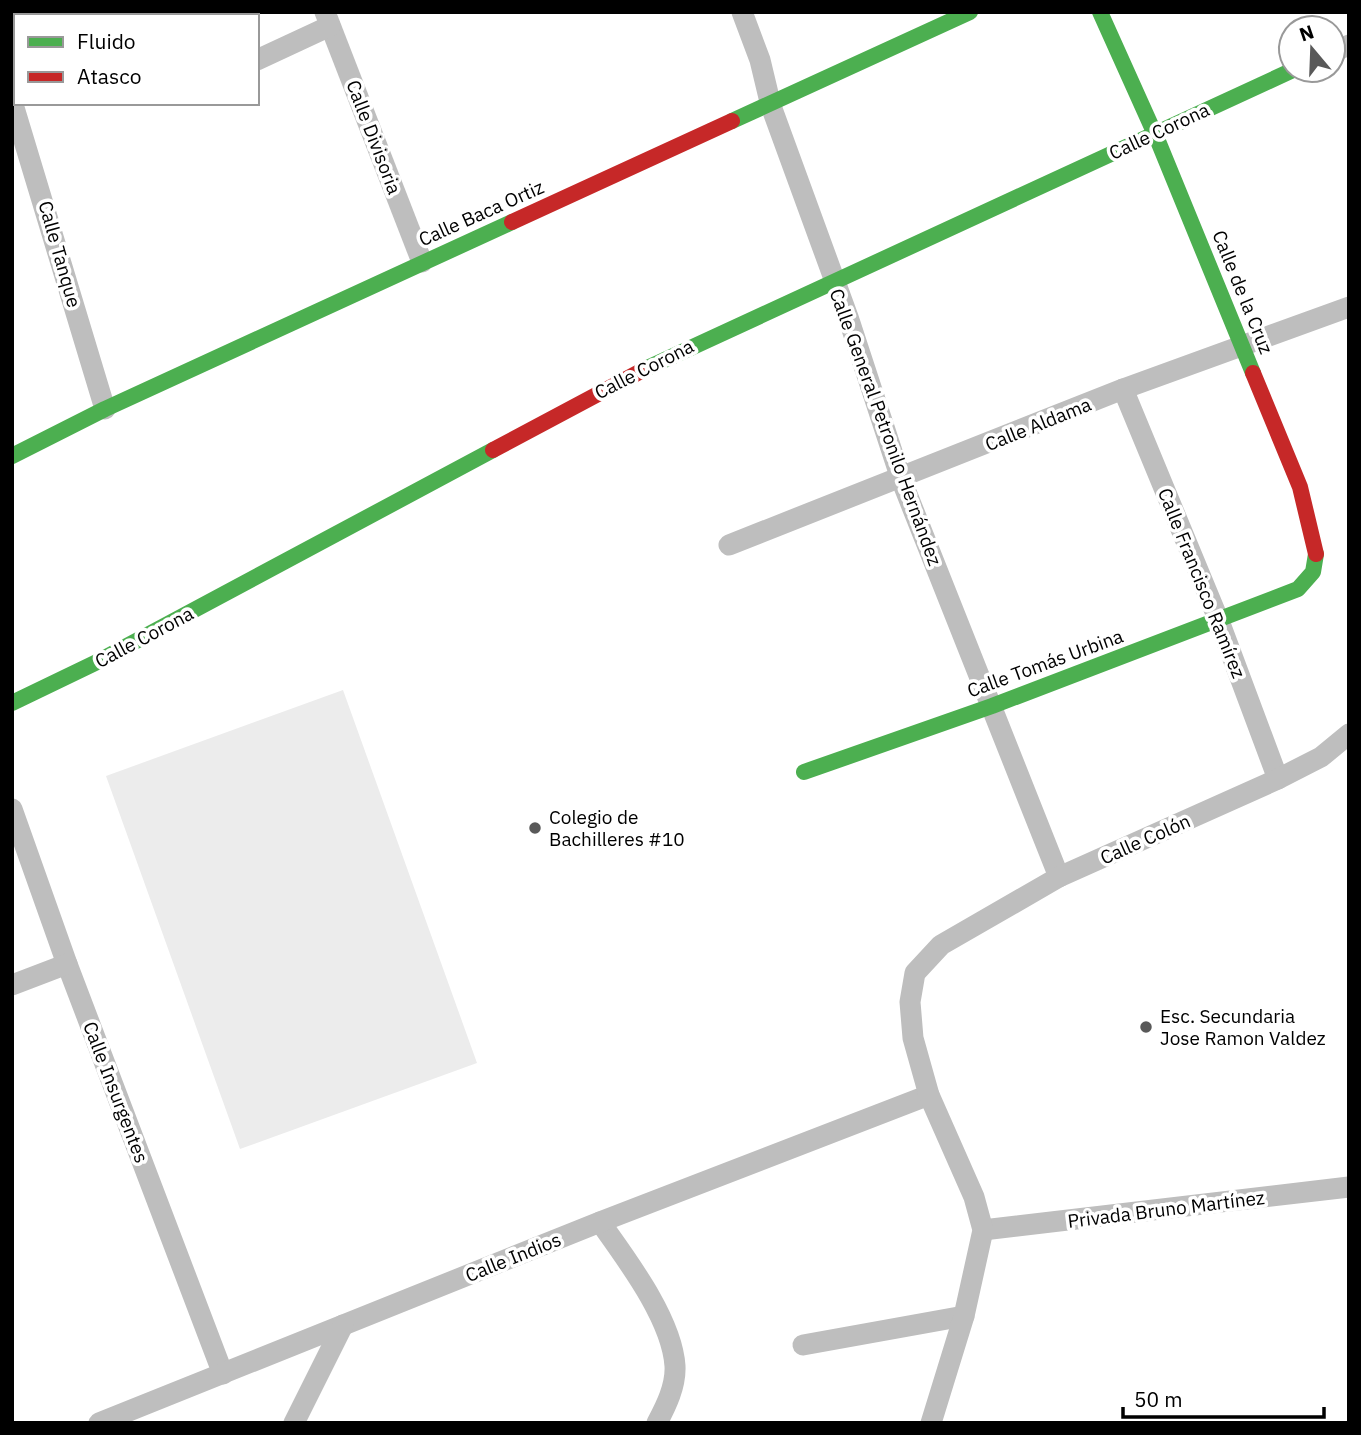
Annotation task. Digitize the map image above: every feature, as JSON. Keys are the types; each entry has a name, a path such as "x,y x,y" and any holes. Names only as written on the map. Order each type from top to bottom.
{"street":[{"name":"Calle General Petronilo Hernández","path":"742,12 760,60 771,106 901,480 1059,877"},
{"name":"Calle Baca Ortiz","path":"12,456 105,409 422,262 771,106 970,12"},
{"name":"Calle de la Cruz","path":"1100,12 1156,132 1296,478 1310,524 1316,558 1314,568 1298,589"},
{"path":"259,59 327,19"},
{"name":"Calle Divisoria","path":"327,19 422,262"},
{"name":"Calle Corona","path":"12,703 178,619 612,384 832,280 1277,77"},
{"name":"Calle Tanque","path":"12,101 105,409"},
{"name":"Calle Aldama","path":"729,545 901,480 1123,390 1349,307"},
{"name":"Calle Francisco Ramírez","path":"1123,390 1219,621 1278,779"},
{"name":"Calle Tomás Urbina","path":"804,772 992,706 1298,589"},
{"name":"Calle Colón","path":"929,1095 913,1038 910,1002 915,973 941,945 1059,877 1321,757 1349,734"},
{"name":"Calle Insurgentes","path":"12,809 223,1374"},
{"path":"12,985 68,964"},
{"path":"929,1095 974,1197 983,1230 964,1316 931,1423"},
{"name":"Calle Indios","path":"99,1423 600,1222 929,1095"},
{"name":"Privada Bruno Martínez","path":"983,1230 1349,1187"},
{"path":"600,1222 645,1290 671,1343 674,1377 668,1402 657,1423"},
{"path":"803,1345 964,1316"},
{"path":"294,1423 343,1325"}],"shaded area":[{"path":"343,690 477,1063 240,1149 106,776"}],"traffic: fast":[{"path":"732,121 970,12"},
{"path":"1100,12 1158,141 1253,373"},
{"path":"645,369 1277,77"},
{"path":"12,456 105,409 512,222"},
{"path":"12,703 95,663 493,450"},
{"path":"804,772 992,706 1298,589 1313,572 1316,554"}],"traffic: jam":[{"path":"512,222 732,121"},
{"path":"493,450 645,369"},
{"path":"1253,373 1300,487 1316,554"}],"place":[{"name":"Colegio de Bachilleres #10","path":"535,828"},
{"name":"Esc. Secundaria Jose Ramon Valdez","path":"1146,1027"}]}
